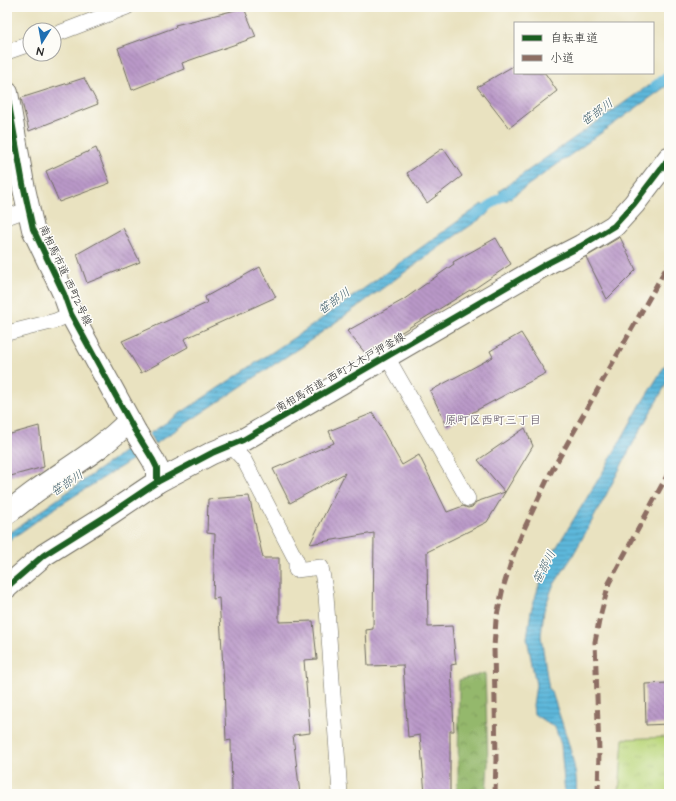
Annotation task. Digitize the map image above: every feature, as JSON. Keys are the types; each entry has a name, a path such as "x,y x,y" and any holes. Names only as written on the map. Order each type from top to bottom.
{"street":[{"name":"南相馬市道 西町2号線","path":"7,93 16,146 34,230 64,294 71,314 132,426 157,468 157,482"},
{"name":"南相馬市道 西町大木戸押釜線","path":"7,588 44,555 157,482 212,453 243,440 464,311 614,226 634,204 669,158"},
{"path":"7,513 36,491 84,459 120,430 132,426"}],"lane":[{"path":"62,32 127,7"},
{"path":"7,52 22,47"},
{"path":"7,217 29,209"},
{"path":"7,333 55,321 71,314"},
{"path":"387,357 468,499"},
{"path":"230,445 244,460 296,560 296,570 321,567 326,595 340,794"}],"green space":[{"path":"485,673 488,764 486,794 456,794 458,778 459,680"},
{"path":"669,737 669,794 619,794 623,739"}],"water":[{"path":"662,76 668,85 506,201 499,191"},
{"path":"482,204 489,213 311,340 155,444 149,434 310,327"},
{"path":"669,359 669,379 572,557 553,586 544,610 541,636 549,690 552,692 564,729 575,771 576,794 565,794 561,745 555,727 534,714 533,705 536,685 527,638 531,611 545,566 604,470 641,404"},
{"path":"132,446 138,456 52,510 7,542 7,535"}],"building":[{"path":"244,8 256,37 182,63 184,69 132,90 118,48 176,27 175,25"},
{"path":"514,66 514,74 546,74 557,91 509,128 477,87"},
{"path":"84,78 98,104 29,131 21,98"},
{"path":"96,148 110,183 59,202 46,171"},
{"path":"443,148 462,176 427,203 407,173"},
{"path":"123,228 140,262 87,283 77,254"},
{"path":"620,237 636,270 607,299 586,257"},
{"path":"496,238 511,264 471,291 470,290 366,354 347,331 403,300 454,264 453,262"},
{"path":"260,267 276,297 184,339 188,347 141,373 122,341 207,303 205,297"},
{"path":"521,333 546,373 447,426 430,391 493,357 490,351"},
{"path":"373,413 402,465 419,455 447,512 463,506 468,508 472,507 476,502 505,492 478,460 525,428 533,446 487,522 427,552 428,627 452,626 456,664 451,665 454,731 450,731 450,794 425,794 420,735 408,737 403,665 368,666 366,630 373,629 374,533 310,544 345,473 290,503 273,469 334,443 329,431"},
{"path":"39,426 44,467 7,477 7,435"},
{"path":"249,496 263,558 279,558 279,622 313,621 317,659 304,660 310,733 293,735 300,794 232,794 231,740 226,741 219,598 213,599 215,534 207,533 208,499"},
{"path":"669,683 669,724 646,725 645,684"}],"waterway":[{"name":"笹部川","path":"654,86 669,75"},
{"name":"笹部川","path":"476,215 513,189"}],"marked path":[{"path":"495,794 496,759 494,647 496,620 503,588 514,553 550,474 669,263"},
{"path":"598,794 599,751 595,642 599,621 609,583 669,472"}],"cycle path":[{"path":"7,93 23,184 33,229 64,294 71,314 157,468 157,482"},
{"path":"7,587 44,555 157,482 212,453 243,440 614,226 634,204 669,158"}],"district":[{"name":"原町区西町三丁目","path":"493,420"}]}
